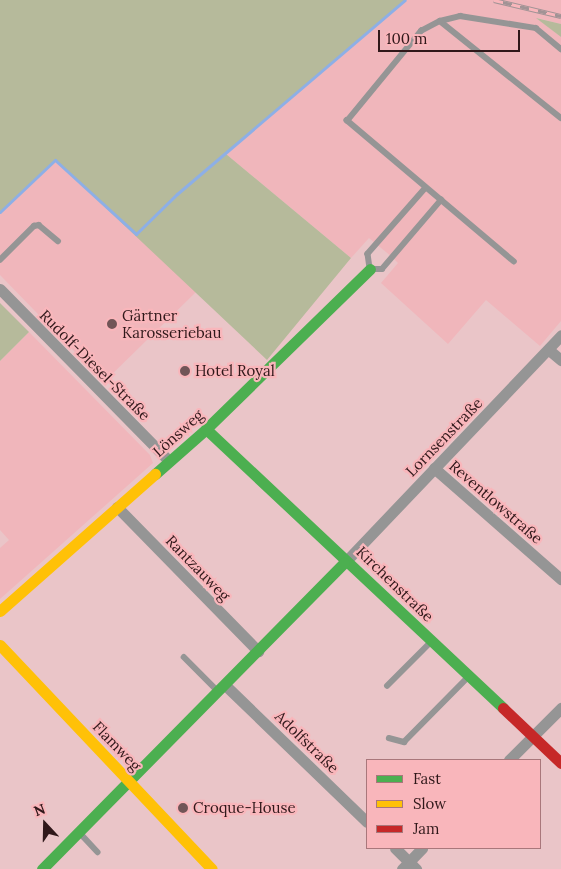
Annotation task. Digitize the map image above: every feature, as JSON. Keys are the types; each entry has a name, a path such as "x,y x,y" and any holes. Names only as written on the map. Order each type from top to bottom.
{"street":[{"name":"Lönsweg","path":"0,612 117,506 206,429 370,269"},
{"name":"Rudolf-Diesel-Straße","path":"0,289 169,461"},
{"name":"Lornsenstraße","path":"42,869 80,833 346,561 549,350 561,335"},
{"path":"549,350 561,360"},
{"name":"Kirchenstraße","path":"206,429 561,763"},
{"name":"Reventlowstraße","path":"434,468 559,573"},
{"name":"Rantzauweg","path":"117,506 258,651"},
{"name":"Flamweg","path":"0,645 212,869"},
{"name":"Adolfstraße","path":"222,688 366,821"},
{"path":"510,759 561,708"},
{"path":"395,849 409,867 421,849"}],"lane":[{"path":"514,262 347,121 421,31 440,21 460,16 536,28 561,49"},
{"path":"440,21 561,118"},
{"path":"426,188 368,254 370,269 382,268 441,200"},
{"path":"0,260 34,226 39,225 58,241"},
{"path":"387,686 433,641"},
{"path":"184,657 222,688"},
{"path":"389,738 404,742 469,676"},
{"path":"80,833 98,852"}],"shaded area":[{"path":"405,0 561,0 561,24 537,18 561,37 561,321 540,346 486,300 448,344 381,283 398,263 392,257 369,238 351,258 226,154"},
{"path":"55,160 197,291 104,382 0,275 0,212"},
{"path":"29,332 150,455 153,463 0,599 0,548 9,540 0,530 0,361"}],"green space":[{"path":"0,0 405,0 226,154 351,258 267,360 55,160 0,212"},
{"path":"536,18 561,24 561,37"},
{"path":"0,303 29,332 0,361"}],"waterway":[{"path":"0,212 55,160 136,234 177,194 405,0"}],"railway":[{"path":"494,0 561,16"}],"traffic: fast":[{"path":"155,474 206,429 370,269"},
{"path":"206,429 503,708"},
{"path":"42,869 344,563"}],"traffic: slow":[{"path":"0,611 155,474"},
{"path":"0,645 212,869"}],"traffic: jam":[{"path":"503,708 561,763"}],"place":[{"name":"Gärtner Karosseriebau","path":"112,324"},
{"name":"Hotel Royal","path":"185,371"},
{"name":"Croque-House","path":"183,808"}]}
